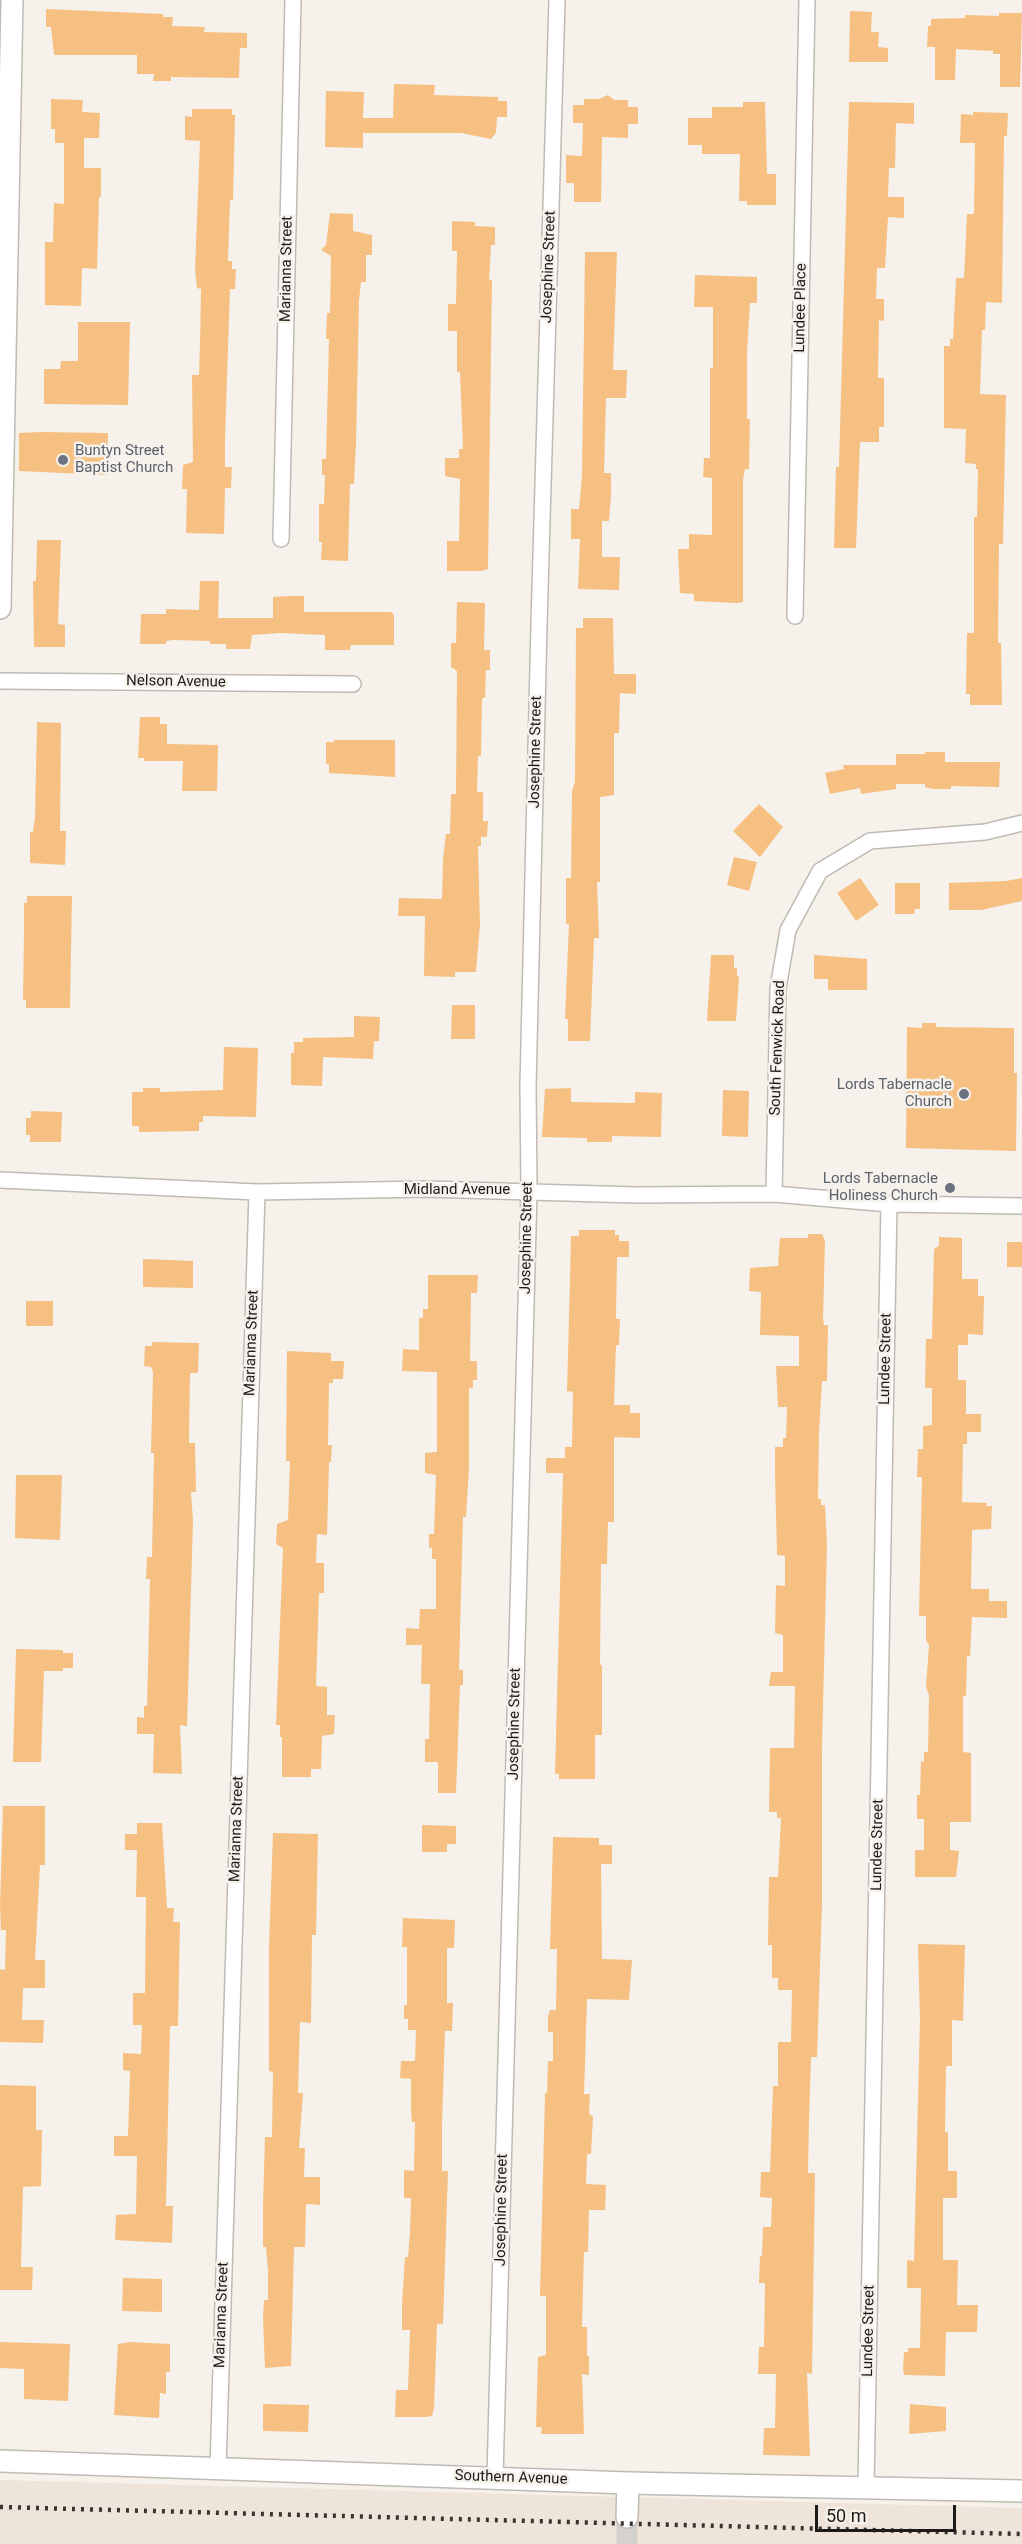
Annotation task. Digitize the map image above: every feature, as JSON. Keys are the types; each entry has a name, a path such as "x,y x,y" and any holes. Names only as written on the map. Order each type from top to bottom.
{"main road":[{"path":"0,608 12,0"},
{"name":"Southern Avenue","path":"0,2461 628,2483 866,2486 1022,2491"},
{"path":"627,2517 628,2483"}],"street":[{"name":"Marianna Street","path":"281,539 293,0"},
{"name":"Josephine Street","path":"495,2477 557,0"},
{"name":"Lundee Place","path":"795,616 807,0"},
{"name":"Nelson Avenue","path":"0,681 353,684"},
{"name":"South Fenwick Road","path":"774,1194 778,988 788,930 820,871 870,841 985,832 1022,823"},
{"name":"Midland Avenue","path":"0,1180 257,1191 529,1190 636,1195 774,1194 889,1204 1022,1206"},
{"name":"Marianna Street","path":"218,2467 257,1191"},
{"name":"Lundee Street","path":"866,2486 889,1204"}],"shaded area":[{"path":"0,2480 1022,2508 1022,2544 0,2544"}],"building":[{"path":"46,9 163,14 163,17 173,17 172,26 205,27 204,32 247,33 247,48 240,48 239,78 171,77 171,81 153,81 154,74 137,74 137,55 54,55 51,27 46,27"},
{"path":"850,11 872,12 871,32 879,32 878,47 888,48 888,62 849,62"},
{"path":"999,13 1022,13 1020,87 1000,87 1000,54 993,54 993,51 956,49 955,80 935,80 935,47 927,47 928,26 931,26 931,19 965,18 965,15 999,16"},
{"path":"394,84 435,85 434,95 498,97 498,101 507,101 507,117 497,117 496,133 491,139 461,133 363,133 363,148 325,147 326,91 364,92 363,118 393,118"},
{"path":"608,95 614,100 628,100 628,107 638,107 638,124 628,124 628,138 602,137 601,202 574,202 574,183 566,183 566,155 582,156 583,123 573,123 573,105 584,105 584,99 599,99"},
{"path":"51,99 83,100 82,112 100,113 99,138 84,138 84,168 101,168 101,197 99,197 97,269 82,268 81,306 45,305 45,242 53,242 54,203 64,204 64,143 55,143 55,129 51,129"},
{"path":"743,102 765,102 767,174 776,174 776,205 747,205 747,201 739,201 740,154 702,154 702,145 688,145 688,118 712,118 712,107 743,107"},
{"path":"849,102 914,103 914,124 896,123 895,168 889,168 888,197 904,197 904,218 888,217 885,268 877,268 876,299 884,299 884,321 879,320 878,378 884,378 884,427 879,427 879,442 860,442 856,548 834,548 836,467 839,467"},
{"path":"192,109 232,109 232,115 235,115 233,200 230,200 228,261 232,261 232,269 236,269 235,289 230,289 225,438 225,467 232,467 231,488 225,488 224,534 186,533 187,489 182,489 183,465 193,462 192,375 199,375 200,344 201,289 197,288 195,270 200,141 185,140 185,116 192,117"},
{"path":"973,112 1008,113 1007,136 1004,136 1002,303 986,302 985,330 982,330 980,394 1006,395 1003,544 999,544 998,643 1001,643 1002,705 970,705 970,694 966,694 967,633 974,633 974,517 977,517 978,469 976,469 976,464 965,463 966,429 944,428 944,346 950,346 950,339 953,339 956,278 964,278 967,214 974,214 975,143 960,143 961,114 973,115"},
{"path":"330,213 353,214 353,231 372,235 372,255 366,255 366,282 361,282 359,301 356,444 354,484 350,484 348,561 321,560 322,542 319,542 319,504 324,504 325,475 322,475 322,459 326,459 329,339 326,339 327,313 330,313 331,256 321,250 326,245"},
{"path":"452,221 475,222 475,226 495,227 495,245 491,245 489,280 492,280 488,569 481,571 447,571 447,541 459,541 460,479 445,476 445,458 459,458 459,449 463,449 460,372 457,372 457,331 448,331 448,304 456,304 457,251 452,251"},
{"path":"585,252 617,252 613,370 627,370 626,398 606,398 604,473 611,473 611,496 609,521 602,521 602,557 620,557 619,590 578,589 580,539 571,539 571,509 579,509 582,475"},
{"path":"695,275 757,277 757,303 750,303 747,352 747,419 750,419 749,469 745,469 743,480 743,602 736,603 694,601 694,594 680,593 678,549 689,549 689,534 712,535 712,478 703,477 704,458 710,458 713,307 694,307"},
{"path":"78,322 130,322 128,405 44,404 44,369 60,369 61,361 78,361"},
{"name":"Buntyn Street Baptist Church","path":"19,433 108,433 107,475 19,471"},
{"path":"37,540 61,540 58,624 65,625 65,647 34,647 33,581 36,581"},
{"path":"200,581 219,581 218,618 273,618 273,597 289,596 304,596 304,612 391,612 394,615 394,645 351,645 350,650 325,650 325,635 280,633 252,635 250,649 226,649 226,644 210,644 210,641 173,640 166,641 166,644 140,644 141,614 166,614 166,609 199,610"},
{"path":"457,602 485,603 484,650 490,650 490,670 486,670 485,698 482,698 481,756 478,756 477,792 483,792 483,821 488,821 487,837 481,837 481,846 478,846 480,924 476,972 455,972 455,977 424,976 425,916 398,916 399,898 442,899 446,834 450,834 451,794 456,794 457,671 451,667 451,643 456,643"},
{"path":"583,618 613,618 614,674 636,674 636,694 620,693 619,733 614,733 614,795 600,797 600,882 597,882 599,938 594,938 590,1041 568,1041 568,1019 565,1019 569,924 566,924 566,878 571,878 572,791 575,782 576,628 583,628"},
{"path":"140,717 160,717 160,724 167,724 167,744 218,745 217,791 182,791 183,761 144,761 144,758 138,758"},
{"path":"37,722 61,723 60,831 66,831 65,865 30,863 30,832 33,832 35,817"},
{"path":"334,740 395,740 395,777 329,773 329,765 326,763 326,742 334,742"},
{"path":"925,752 945,752 945,762 1000,762 999,787 951,786 951,789 933,789 925,787 925,784 896,784 896,789 861,794 860,788 830,794 825,773 844,769 843,765 896,765 896,754 925,754"},
{"path":"759,804 783,827 760,857 733,831"},
{"path":"734,857 757,862 749,891 727,885"},
{"path":"860,878 879,905 856,921 837,893"},
{"path":"1022,878 1022,901 981,910 949,910 949,883 1006,881"},
{"path":"895,883 920,883 920,909 915,909 914,914 895,914"},
{"path":"27,896 72,896 70,1008 26,1008 26,1000 23,1000 24,903 27,903"},
{"path":"711,955 734,955 734,968 737,968 737,976 739,976 736,1021 707,1021"},
{"path":"814,955 867,959 867,990 828,990 828,979 814,979"},
{"path":"452,1005 475,1005 475,1039 451,1039"},
{"path":"354,1016 380,1017 379,1041 374,1041 373,1059 323,1057 322,1086 291,1085 291,1053 294,1053 294,1042 303,1042 303,1038 354,1037"},
{"path":"922,1023 936,1023 936,1027 1014,1028 1014,1073 1017,1073 1016,1151 906,1148 907,1027 922,1028"},
{"path":"224,1047 258,1048 256,1117 203,1116 203,1122 199,1122 199,1131 139,1132 139,1126 132,1126 132,1092 143,1092 143,1088 160,1088 160,1092 223,1090"},
{"path":"571,1088 571,1102 635,1103 635,1092 662,1093 661,1137 612,1136 612,1142 587,1142 587,1138 542,1137 545,1089"},
{"path":"723,1090 749,1091 748,1137 722,1136"},
{"path":"31,1111 62,1112 61,1142 30,1142 30,1135 26,1135 26,1118 31,1118"},
{"path":"579,1230 615,1230 615,1235 619,1235 619,1241 629,1241 629,1257 617,1257 616,1319 620,1319 619,1345 616,1345 614,1405 630,1405 630,1413 640,1413 640,1438 614,1437 614,1522 608,1522 607,1564 601,1564 602,1735 595,1735 595,1779 559,1779 559,1774 555,1774 563,1473 546,1473 546,1458 565,1458 565,1447 572,1447 573,1392 567,1391 571,1236 579,1236"},
{"path":"808,1234 822,1234 825,1241 823,1318 824,1325 828,1325 827,1381 822,1381 819,1432 818,1499 821,1499 821,1505 825,1505 827,1544 822,1748 822,1904 817,2057 811,2057 809,2119 808,2173 815,2173 812,2374 807,2373 810,2456 763,2455 764,2428 775,2428 776,2374 758,2374 759,2347 764,2347 765,2283 759,2283 760,2256 762,2256 763,2227 771,2227 772,2198 760,2197 761,2172 770,2172 773,2086 778,2086 778,2042 791,2042 792,1990 778,1990 778,1978 772,1978 772,1945 768,1945 769,1877 778,1877 781,1818 777,1818 777,1812 769,1812 770,1748 794,1748 795,1686 769,1686 771,1672 783,1672 783,1635 775,1633 776,1585 785,1586 785,1556 777,1555 775,1447 783,1447 783,1438 786,1438 787,1407 778,1407 776,1366 799,1366 799,1336 760,1335 761,1292 749,1291 750,1268 778,1266 780,1238 808,1238"},
{"path":"939,1237 962,1238 962,1279 978,1279 978,1296 984,1296 983,1335 968,1334 968,1345 958,1345 958,1380 966,1380 966,1414 981,1414 981,1432 967,1432 967,1444 963,1444 962,1502 987,1503 986,1506 992,1506 991,1529 972,1530 971,1589 989,1589 989,1601 1007,1601 1007,1618 972,1617 970,1656 967,1656 966,1696 963,1696 963,1752 971,1753 971,1822 950,1822 950,1850 959,1851 956,1877 915,1877 915,1850 924,1850 924,1819 917,1819 917,1795 920,1795 921,1761 924,1762 924,1752 928,1752 929,1695 926,1687 929,1645 926,1640 926,1616 919,1616 922,1477 917,1477 918,1449 923,1449 923,1426 932,1425 932,1388 925,1388 926,1339 932,1339 934,1249 939,1246"},
{"path":"1007,1242 1022,1242 1022,1267 1007,1267"},
{"path":"143,1259 193,1261 193,1288 143,1287"},
{"path":"428,1275 478,1275 477,1293 471,1293 470,1361 477,1361 477,1380 473,1380 473,1388 469,1388 469,1468 466,1517 463,1517 459,1670 463,1670 463,1685 460,1685 456,1793 438,1793 438,1762 425,1762 425,1739 429,1739 430,1684 421,1684 422,1645 406,1645 406,1628 419,1629 420,1609 436,1609 436,1559 432,1559 429,1534 434,1534 436,1475 425,1473 425,1453 437,1452 437,1372 402,1371 403,1349 419,1350 419,1318 423,1318 423,1309 428,1309"},
{"path":"26,1301 53,1301 53,1326 26,1326"},
{"path":"152,1342 199,1343 198,1373 190,1373 189,1443 195,1443 196,1492 191,1492 193,1520 187,1726 180,1725 182,1774 153,1773 154,1734 137,1734 137,1717 144,1718 144,1706 147,1706 150,1579 146,1579 147,1557 152,1557 154,1453 151,1453 153,1372 151,1367 144,1366 145,1346 152,1346"},
{"path":"287,1351 331,1353 331,1361 344,1361 343,1379 333,1379 333,1383 329,1383 328,1445 332,1445 331,1462 329,1462 327,1535 317,1534 316,1563 324,1563 324,1593 319,1593 316,1686 327,1687 327,1715 335,1715 334,1734 322,1736 321,1769 311,1769 311,1777 282,1777 282,1737 280,1737 280,1725 276,1725 283,1548 276,1544 277,1524 288,1520 290,1461 286,1461"},
{"path":"16,1475 62,1475 60,1540 15,1538"},
{"path":"16,1649 63,1650 63,1653 73,1653 73,1668 63,1668 63,1671 44,1671 41,1762 13,1762"},
{"path":"3,1806 45,1806 45,1865 40,1865 35,1960 45,1960 45,1988 23,1988 22,2020 44,2020 43,2043 0,2042 0,1969 5,1970 6,1930 1,1930 0,1905"},
{"path":"137,1823 162,1823 167,1908 174,1908 173,1922 180,1922 178,2026 170,2026 166,2206 173,2206 172,2243 115,2240 116,2215 136,2214 137,2156 114,2156 114,2136 128,2136 130,2071 123,2070 123,2053 141,2054 142,2025 133,2025 133,1993 145,1993 146,1897 136,1897 137,1850 125,1850 125,1834 137,1834"},
{"path":"422,1825 456,1826 456,1844 447,1844 447,1852 422,1852"},
{"path":"273,1833 318,1834 316,1935 312,1935 311,2023 300,2022 298,2093 303,2093 299,2148 305,2148 304,2177 320,2177 320,2205 306,2204 305,2247 294,2247 291,2366 265,2368 263,2318 264,2300 268,2300 268,2271 266,2247 263,2247 263,2204 265,2137 272,2137 273,2072 269,2071 269,1946"},
{"path":"553,1837 599,1838 599,1845 612,1845 612,1864 601,1864 602,1959 632,1960 629,2000 587,1999 584,2094 590,2094 589,2113 593,2117 591,2154 587,2154 586,2184 606,2185 605,2210 589,2210 588,2252 584,2252 582,2327 587,2327 589,2375 582,2374 584,2434 541,2434 542,2427 536,2427 538,2357 546,2355 546,2296 540,2296 545,2093 547,2093 548,2061 553,2061 553,2032 548,2032 548,2017 550,2010 556,2010 557,1949 550,1949"},
{"path":"403,1918 455,1920 454,1948 447,1948 447,2003 453,2003 452,2031 445,2031 442,2123 442,2171 448,2171 443,2324 437,2324 434,2408 432,2416 425,2417 395,2417 396,2390 408,2390 410,2330 402,2330 402,2304 405,2257 408,2257 411,2198 404,2198 404,2170 414,2171 415,2122 412,2122 411,2079 400,2078 401,2061 415,2061 416,2030 408,2030 408,2019 404,2019 404,2005 407,2005 407,1947 402,1947"},
{"path":"918,1944 965,1945 963,2021 952,2020 952,2066 946,2066 945,2132 948,2132 948,2171 957,2171 957,2198 943,2198 943,2260 958,2260 957,2305 978,2305 977,2332 946,2332 945,2376 904,2375 903,2369 904,2352 908,2352 908,2348 920,2348 921,2288 907,2288 907,2260 914,2261 920,2019"},
{"path":"0,2085 36,2086 36,2130 42,2130 41,2186 23,2187 21,2267 33,2267 32,2290 0,2290"},
{"path":"123,2278 162,2279 162,2312 122,2311"},
{"path":"0,2342 70,2344 68,2401 24,2399 24,2369 0,2368"},
{"path":"130,2342 170,2344 170,2372 166,2372 166,2394 160,2393 159,2418 114,2415 118,2344"},
{"path":"263,2404 309,2405 308,2432 263,2431"},
{"path":"910,2404 946,2407 946,2431 909,2434"}],"tunnel":[{"path":"627,2517 627,2544"}],"railway":[{"path":"0,2507 1022,2534"}],"place":[{"name":"Buntyn Street Baptist Church","path":"63,460"},
{"name":"Lords Tabernacle Church","path":"964,1094"},
{"name":"Lords Tabernacle Holiness Church","path":"950,1188"}]}
